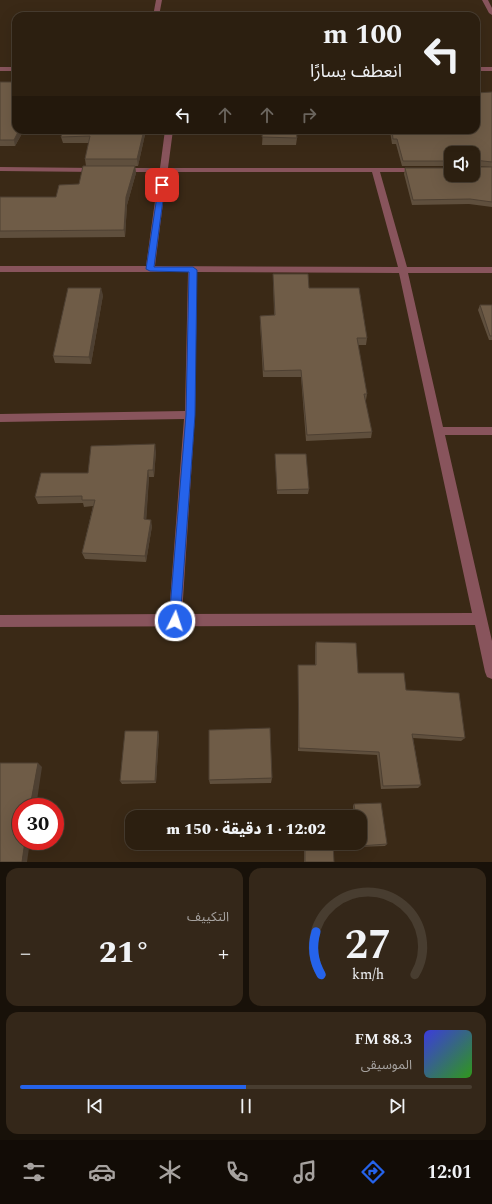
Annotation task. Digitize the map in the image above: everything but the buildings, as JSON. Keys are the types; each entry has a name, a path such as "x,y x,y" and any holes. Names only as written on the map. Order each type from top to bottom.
{"street":[{"path":"157,12 159,0"},
{"path":"485,0 492,14"},
{"path":"0,69 12,69"},
{"path":"480,69 492,69"},
{"path":"150,269 169,134"},
{"path":"0,170 429,170"},
{"path":"376,171 403,270 492,672"},
{"path":"0,269 492,270"},
{"path":"175,621 190,415 193,270"},
{"path":"0,418 190,415"},
{"path":"439,431 492,431"},
{"path":"0,621 480,619"}],"route":[{"path":"162,185 150,269 193,270 190,415 175,621"}]}
